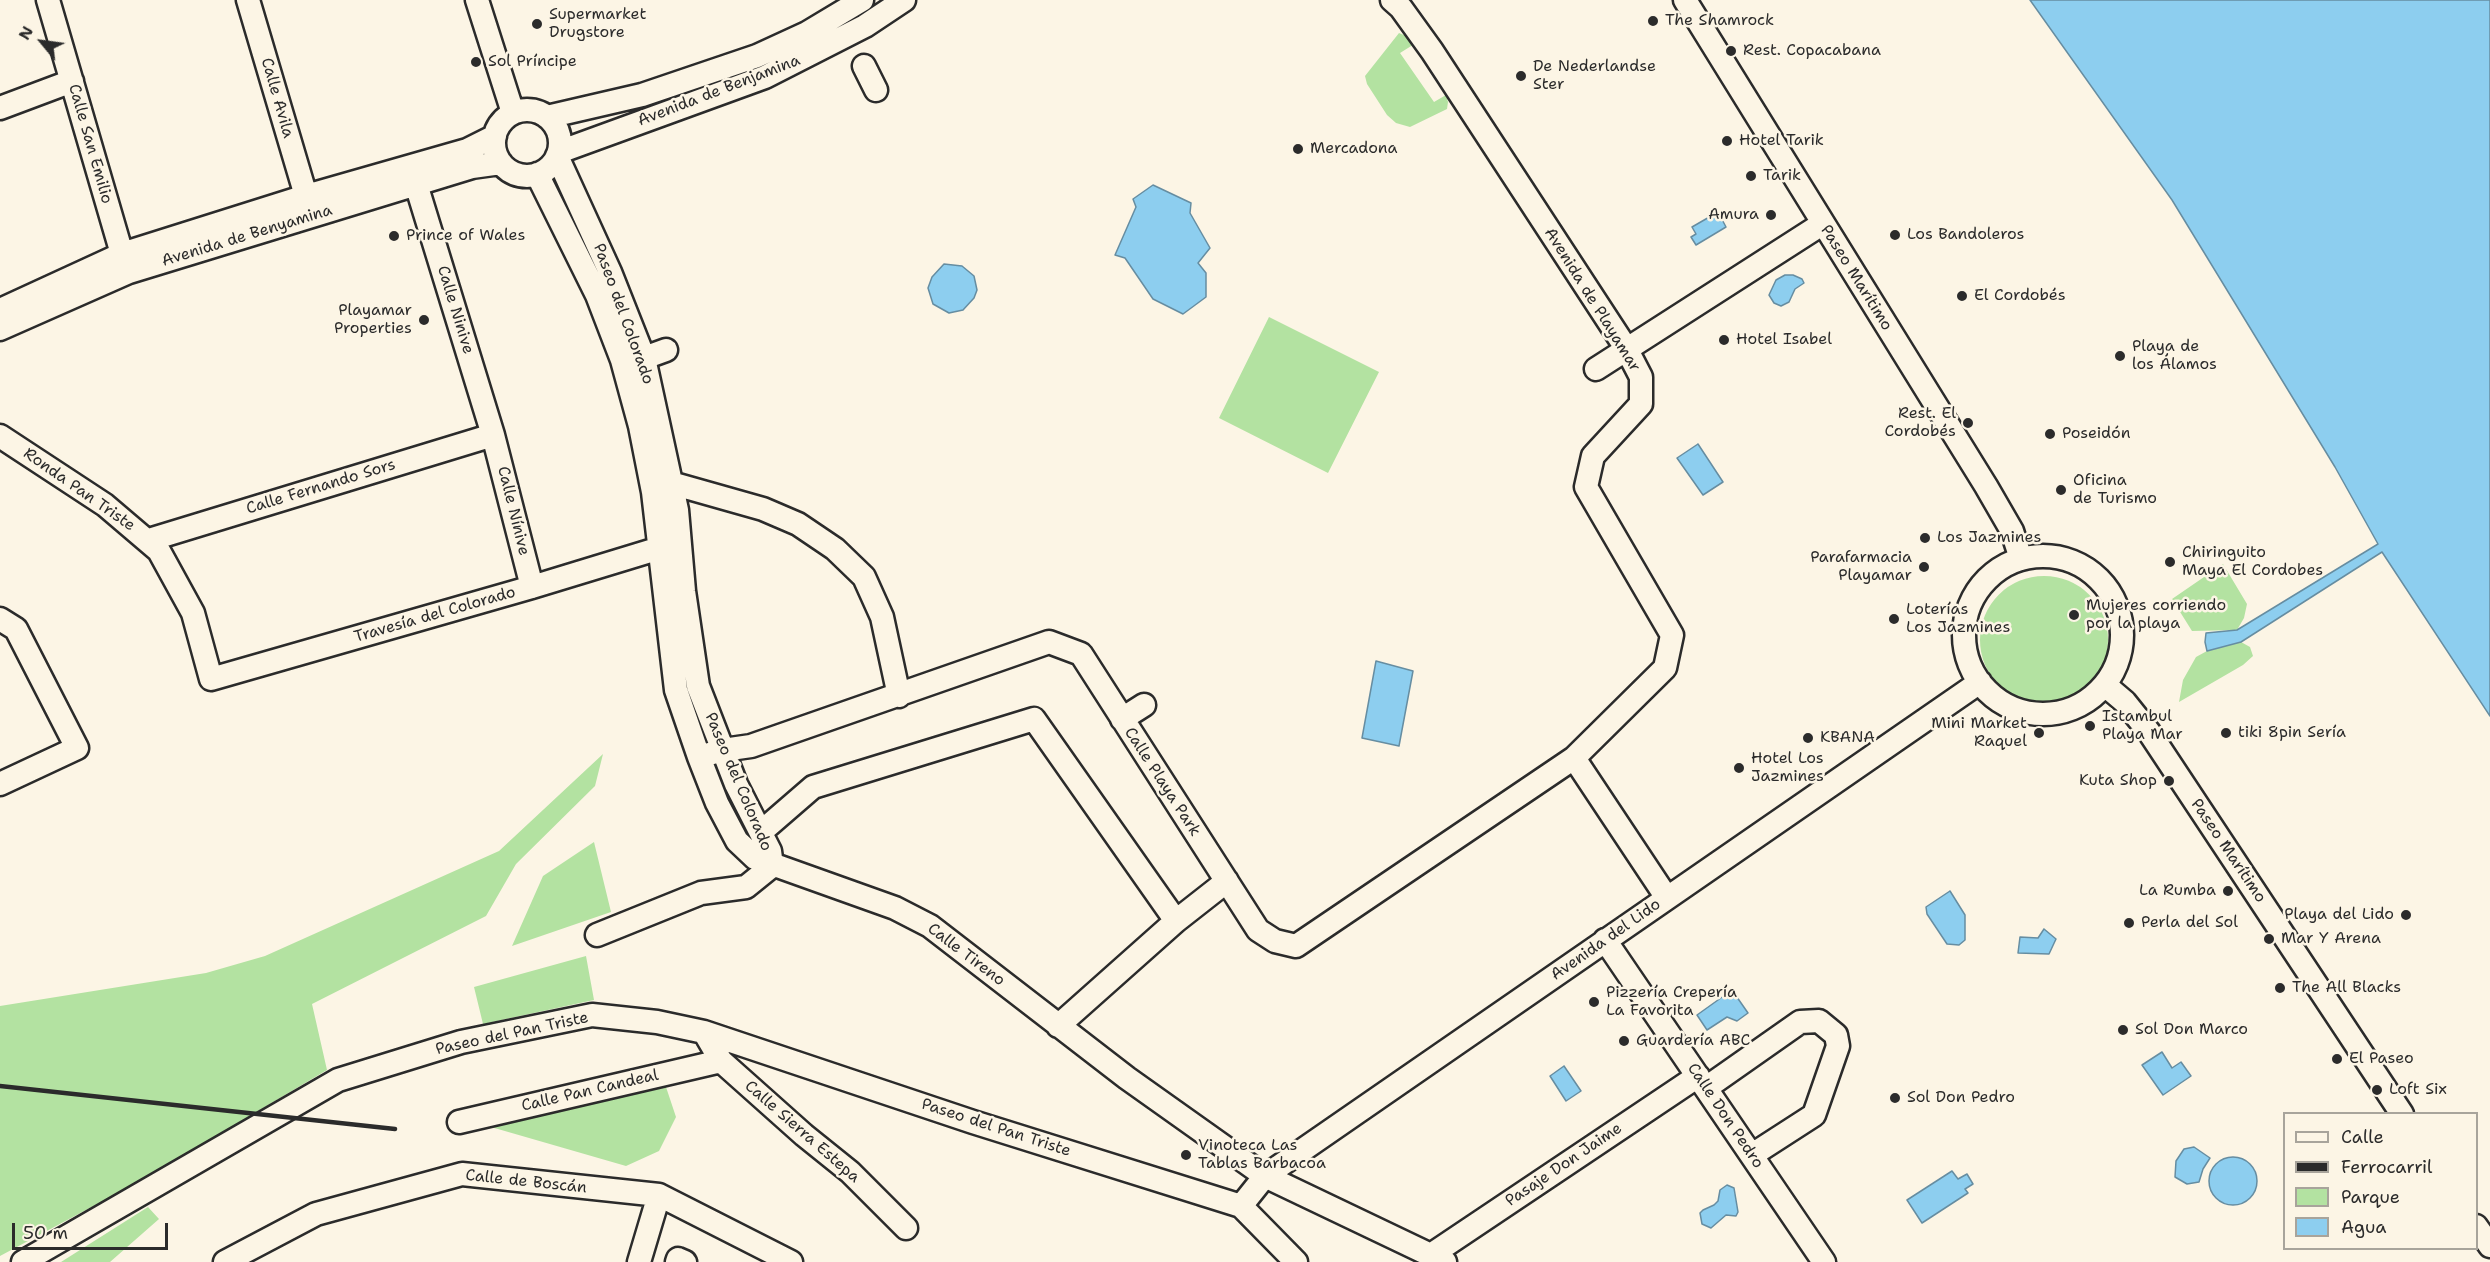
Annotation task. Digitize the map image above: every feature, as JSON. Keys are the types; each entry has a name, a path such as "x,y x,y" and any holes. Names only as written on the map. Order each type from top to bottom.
{"street":[{"name":"Calle San Emilio","path":"48,0 122,254"},
{"name":"Calle Avila","path":"248,0 306,196"},
{"path":"477,0 513,113"},
{"name":"Avenida de Benjamina","path":"547,117 642,95 757,56 807,33 862,0"},
{"name":"Avenida de Benjamina","path":"558,154 765,76 865,26 904,0"},
{"name":"Avenida de Playamar","path":"1392,0 1401,8 1432,51 1626,348 1641,377 1641,404 1593,456 1586,487 1672,635 1665,668 1574,758"},
{"name":"Paseo Marítimo","path":"1685,0 1986,486 2012,531 2021,558"},
{"path":"864,66 876,90"},
{"path":"0,108 72,81"},
{"path":"531,110 547,117 558,131 558,154 551,166 537,174 516,174 501,163 495,151 495,136 500,123 513,113 531,110"},
{"name":"Avenida de Benyamina","path":"0,310 122,254 306,196 467,150 495,136"},
{"name":"Paseo del Colorado","path":"558,154 610,272 644,358 677,510 684,591 698,686 736,784 770,851 772,866"},
{"name":"Avenida de Benyamina","path":"0,329 129,272 472,166 501,163"},
{"name":"Paseo del Colorado","path":"537,174 597,295 622,360 640,426 653,492 676,690 717,802 737,842 755,858 772,866"},
{"name":"Calle Ninive","path":"416,184 494,435"},
{"path":"1596,369 1822,224"},
{"path":"644,358 666,350"},
{"name":"Calle Fernando Sors","path":"149,540 494,435"},
{"name":"Calle Nínive","path":"494,435 532,587"},
{"name":"Ronda Pan Triste","path":"0,436 105,505 149,540 159,551 193,613 211,680"},
{"path":"671,483 763,509 798,524 810,522 864,577 882,617 899,696"},
{"name":"Travesía del Colorado","path":"211,680 660,548"},
{"path":"2044,555 2068,559 2098,577 2113,595 2121,618 2123,641 2117,664 2105,685 2089,699 2070,710 2042,715 2014,709 2001,702 1980,682 1969,664 1965,651 1964,630 1968,610 1977,591 1991,575 2021,558 2044,555"},
{"path":"0,619 16,629 77,748 0,784"},
{"name":"Calle Playa Park","path":"699,757 723,750 751,746 1049,642 1081,654 1227,881 1260,919 1258,930 1275,941 1296,946 1574,758"},
{"name":"Avenida del Lido","path":"1241,1206 1264,1176 1980,682"},
{"name":"Paseo Marítimo","path":"2105,685 2125,702 2149,732 2401,1112"},
{"path":"1122,719 1144,705"},
{"path":"761,832 813,787 1034,719 1176,921"},
{"path":"1574,758 1667,898"},
{"path":"597,935 701,893 746,887 772,866"},
{"name":"Calle Tireno","path":"772,866 895,908 930,926 1127,1078 1264,1176 1438,1258"},
{"path":"1058,1026 1176,921 1227,881"},
{"name":"Calle Don Pedro","path":"1605,940 1824,1262"},
{"name":"Paseo del Pan Triste","path":"22,1262 338,1080 461,1042 592,1015 657,1022 704,1032 973,1122 1241,1206"},
{"name":"Pasaje Don Jaime","path":"1438,1258 1702,1082 1800,1022 1819,1021 1836,1035 1838,1046 1814,1115 1752,1155"},
{"name":"Calle Sierra Estepa","path":"704,1032 721,1061 804,1135 850,1172 906,1228"},
{"name":"Calle Pan Candeal","path":"459,1122 721,1061"},
{"name":"Calle de Boscán","path":"236,1259 316,1214 462,1174 659,1195 791,1262"},
{"path":"639,1262 659,1195"},
{"path":"1241,1206 1296,1262"},
{"path":"2478,1229 2490,1246"},
{"path":"677,1262 678,1258 685,1262"}],"green space":[{"path":"1399,33 1416,43 1400,53 1434,102 1446,95 1448,102 1447,109 1410,127 1396,123 1387,115 1367,84 1365,76"},
{"path":"1269,317 1379,372 1328,473 1219,418"},
{"path":"2223,564 2247,604 2244,618 2237,630 2192,631 2172,599"},
{"path":"2044,576 2068,581 2089,595 2103,616 2108,640 2103,664 2089,685 2068,699 2044,704 2020,699 1999,685 1985,664 1980,640 1985,616 1999,595 2020,581"},
{"path":"2241,642 2250,647 2253,656 2243,665 2179,702 2183,680 2196,657 2207,651"},
{"path":"603,754 595,786 516,864 486,916 312,1004 327,1070 142,1180 0,1256 0,1006 206,973 265,956 499,851"},
{"path":"594,842 611,912 512,946 543,876"},
{"path":"586,956 594,1000 483,1024 474,987"},
{"path":"664,1081 676,1117 659,1151 626,1166 491,1127"},
{"path":"148,1207 159,1219 110,1262 61,1262"}],"water":[{"path":"2030,0 2490,0 2490,716 2382,552 2241,642 2207,651 2206,633 2237,630 2378,544 2335,467 2172,200"},
{"path":"1153,185 1191,203 1190,213 1210,248 1198,263 1206,273 1206,297 1183,314 1153,299 1125,258 1115,255 1136,207 1133,199"},
{"path":"1718,212 1726,227 1696,245 1691,237 1696,234 1692,227"},
{"path":"944,264 962,266 974,276 977,290 974,298 963,310 949,313 933,304 928,288 932,277"},
{"path":"1785,275 1793,275 1802,279 1804,283 1795,289 1789,302 1781,306 1774,303 1769,295 1776,280"},
{"path":"1698,444 1723,482 1703,495 1677,458"},
{"path":"1376,661 1413,671 1399,746 1362,738"},
{"path":"1950,891 1965,915 1965,940 1959,945 1947,944 1927,914 1926,907"},
{"path":"2044,929 2056,939 2049,954 2018,953 2020,937 2038,938"},
{"path":"1732,990 1748,1013 1737,1021 1727,1017 1707,1030 1697,1015"},
{"path":"2162,1052 2172,1068 2181,1062 2191,1076 2163,1095 2142,1065"},
{"path":"1564,1066 1581,1091 1566,1101 1550,1076"},
{"path":"2194,1147 2210,1158 2199,1182 2187,1184 2175,1177 2176,1161 2184,1149"},
{"path":"2228,1157 2238,1157 2250,1164 2257,1176 2257,1186 2250,1198 2238,1205 2228,1205 2213,1194 2209,1186 2209,1176 2220,1161"},
{"path":"1952,1171 1958,1179 1967,1174 1973,1184 1965,1189 1968,1193 1922,1223 1907,1200"},
{"path":"1727,1185 1734,1188 1738,1212 1736,1216 1726,1215 1711,1228 1702,1224 1700,1213 1718,1201 1720,1190"}],"railway":[{"path":"0,1086 395,1129"}],"place":[{"name":"The Shamrock","path":"1653,21"},
{"name":"Supermarket Drugstore","path":"537,24"},
{"name":"Rest. Copacabana","path":"1731,51"},
{"name":"Sol Príncipe","path":"476,62"},
{"name":"De Nederlandse Ster","path":"1521,76"},
{"name":"Hotel Tarik","path":"1727,141"},
{"name":"Mercadona","path":"1298,149"},
{"name":"Tarik","path":"1751,176"},
{"name":"Amura","path":"1771,215"},
{"name":"Los Bandoleros","path":"1895,235"},
{"name":"Prince of Wales","path":"394,236"},
{"name":"El Cordobés","path":"1962,296"},
{"name":"Playamar Properties","path":"424,320"},
{"name":"Hotel Isabel","path":"1724,340"},
{"name":"Playa de los Álamos","path":"2120,356"},
{"name":"Rest. El Cordobés","path":"1968,423"},
{"name":"Poseidón","path":"2050,434"},
{"name":"Oficina de Turismo","path":"2061,490"},
{"name":"Los Jazmines","path":"1925,538"},
{"name":"Chiringuito Maya El Cordobes","path":"2170,562"},
{"name":"Parafarmacia Playamar","path":"1924,567"},
{"name":"Mujeres corriendo por la playa","path":"2074,615"},
{"name":"Loterías Los Jazmines","path":"1894,619"},
{"name":"Istambul Playa Mar","path":"2090,726"},
{"name":"Mini Market Raquel","path":"2039,733"},
{"name":"tiki 8pin Sería","path":"2226,733"},
{"name":"KBANA","path":"1808,738"},
{"name":"Hotel Los Jazmines","path":"1739,768"},
{"name":"Kuta Shop","path":"2169,781"},
{"name":"La Rumba","path":"2228,891"},
{"name":"Playa del Lido","path":"2406,915"},
{"name":"Perla del Sol","path":"2129,923"},
{"name":"Mar Y Arena","path":"2269,939"},
{"name":"The All Blacks","path":"2280,988"},
{"name":"Pizzería Crepería La Favorita","path":"1594,1002"},
{"name":"Sol Don Marco","path":"2123,1030"},
{"name":"Guardería ABC","path":"1624,1041"},
{"name":"El Paseo","path":"2337,1059"},
{"name":"Loft Six","path":"2377,1090"},
{"name":"Sol Don Pedro","path":"1895,1098"},
{"name":"Vinoteca Las Tablas Barbacoa","path":"1186,1155"}]}
